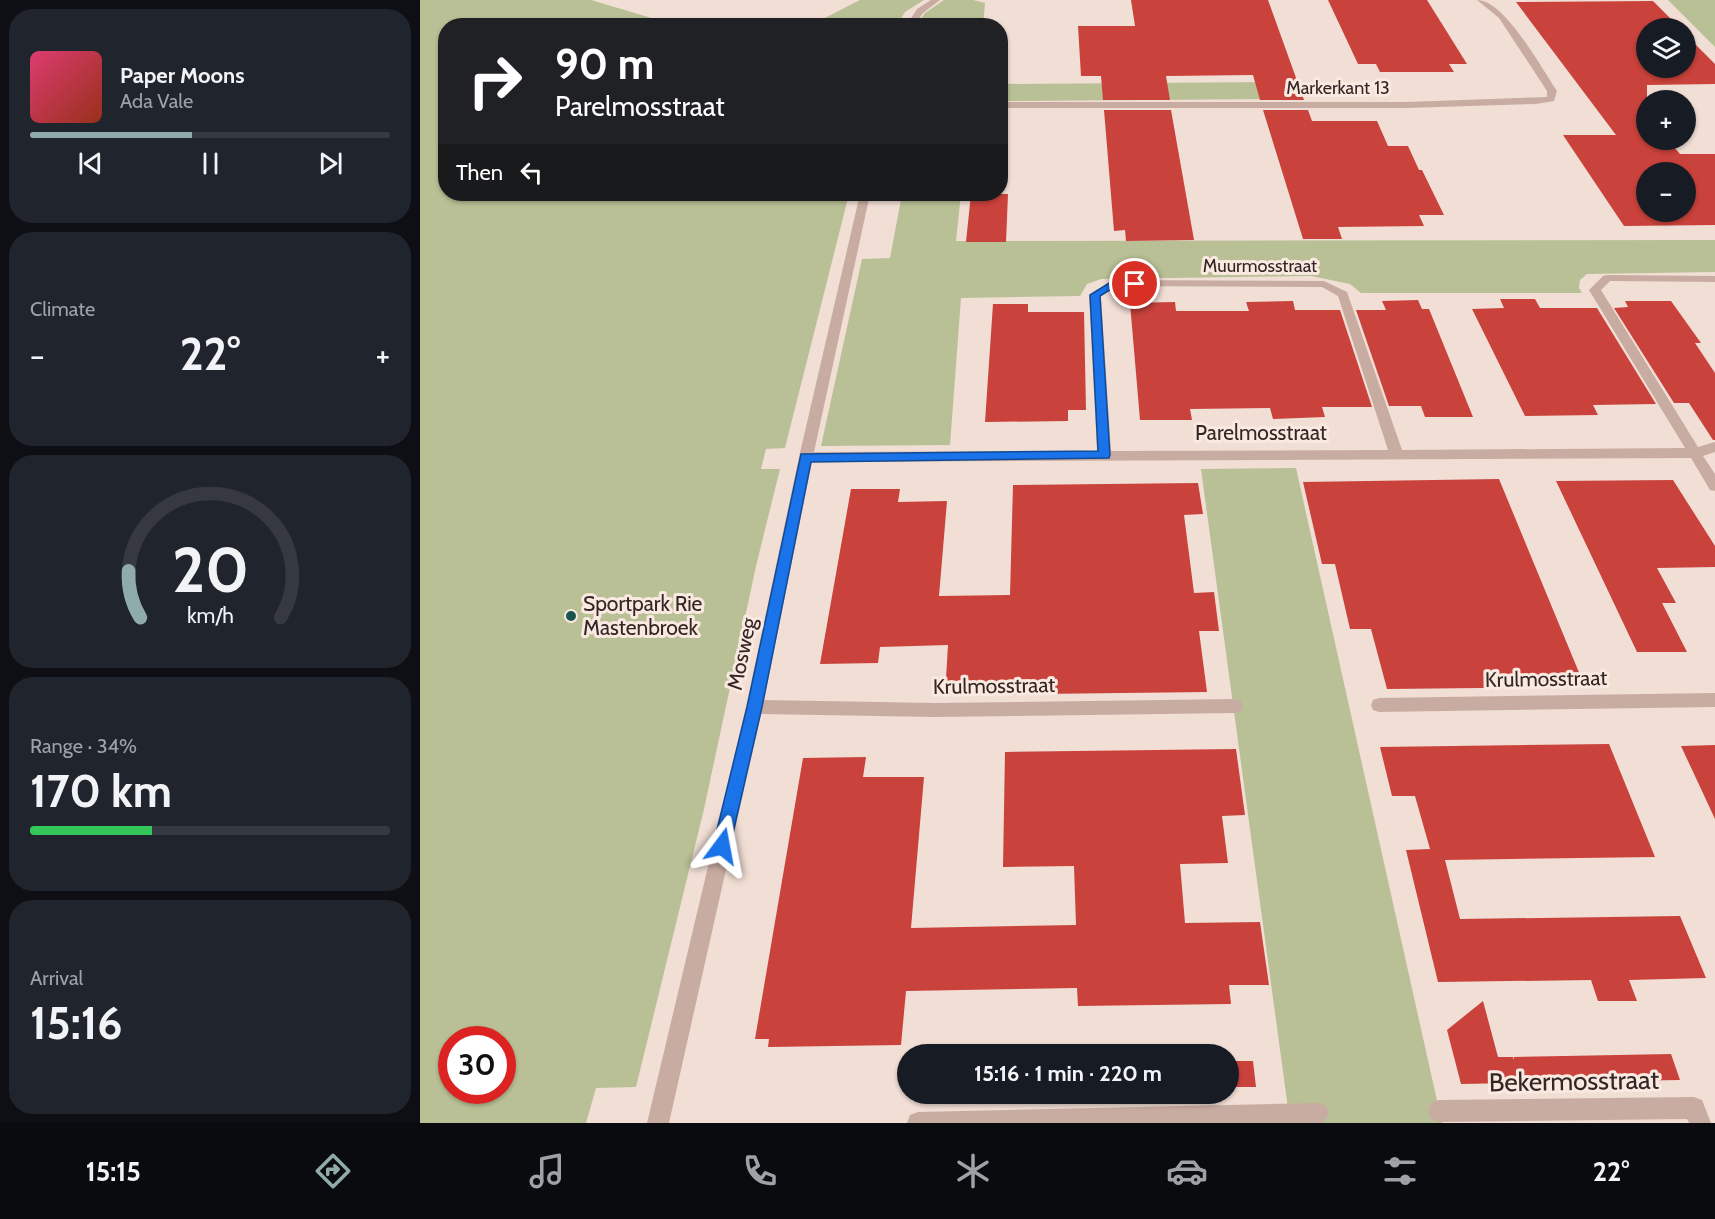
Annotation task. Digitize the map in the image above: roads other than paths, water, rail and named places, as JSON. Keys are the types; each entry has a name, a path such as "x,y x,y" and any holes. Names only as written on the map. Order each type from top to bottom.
{"street":[{"path":"915,18 920,11 936,0"},
{"name":"Markerkant 13","path":"1008,105 1407,105 1551,99 1552,91 1502,16 1481,0"},
{"name":"Mosweg","path":"658,1123 754,707 806,458 864,201"},
{"path":"1715,279 1607,279 1595,290 1715,486"},
{"name":"Muurmosstraat","path":"1104,455 1095,295 1114,283 1324,284 1343,294 1396,453"},
{"name":"Parelmosstraat","path":"806,458 1696,453 1715,447"},
{"name":"Krulmosstraat","path":"1379,705 1715,700"},
{"name":"Krulmosstraat","path":"754,707 934,710 1235,706"},
{"name":"Bekermosstraat","path":"1438,1111 1694,1108 1700,1123"},
{"path":"918,1123 1318,1114"}],"place":[{"name":"Sportpark Rie Mastenbroek","path":"571,616"}]}
